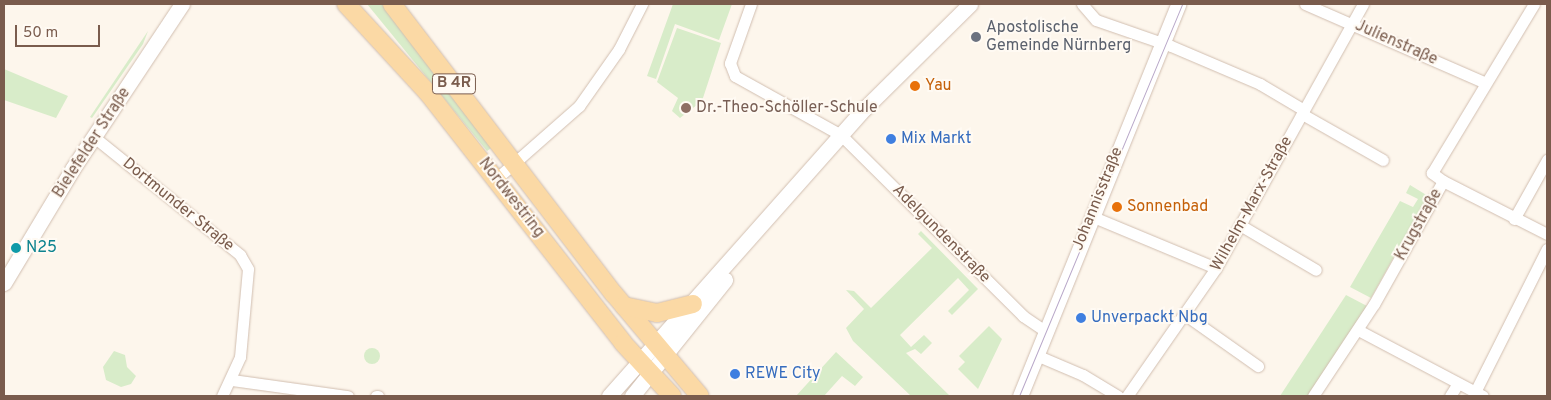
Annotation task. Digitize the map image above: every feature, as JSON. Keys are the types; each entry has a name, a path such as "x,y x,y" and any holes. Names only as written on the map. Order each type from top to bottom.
{"main road":[{"name":"Nordwestring","path":"346,4 428,93 645,369 672,396"},
{"name":"Nordwestring","path":"392,4 624,306 700,396"},
{"path":"624,306 658,313 693,304"}],"street":[{"name":"Bielefelder Straße","path":"4,283 94,138 182,4"},
{"path":"496,179 515,165 584,99 619,49 642,4"},
{"name":"Adelgundenstraße","path":"751,4 730,70 840,135 1023,316 1044,330"},
{"path":"661,352 693,304 737,257 840,135 970,4"},
{"path":"1082,4 1096,20 1162,44 1260,84 1384,160"},
{"name":"Johannisstraße","path":"1020,396 1044,330 1178,4"},
{"name":"Julienstraße","path":"1306,4 1486,83"},
{"name":"Wilhelm-Marx-Straße","path":"1128,396 1187,316 1216,268 1363,4"},
{"name":"Krugstraße","path":"1313,396 1358,330 1443,182 1432,173 1534,4"},
{"name":"Dortmunder Straße","path":"94,138 240,255 250,284 240,357 232,380 222,396"},
{"path":"1514,219 1547,160"},
{"path":"1443,182 1547,234"},
{"path":"1091,216 1216,268"},
{"path":"1240,225 1316,270"},
{"path":"1358,330 1458,385 1479,394 1547,249"},
{"path":"609,396 645,369 661,352 733,270 737,257"},
{"path":"1187,316 1258,366"},
{"path":"1036,355 1091,379 1118,396"},
{"path":"632,396 645,369"},
{"path":"232,380 348,396"},
{"path":"1450,396 1458,385"}],"green space":[{"path":"367,4 385,4 494,146 487,151"},
{"path":"673,4 732,4 719,40 675,24 656,79 647,76"},
{"path":"677,28 721,43 702,101 680,118 672,111 678,98 657,82"},
{"path":"148,31 143,44 92,118 90,117"},
{"path":"4,69 68,96 56,118 4,100"},
{"path":"1410,185 1428,196 1371,298 1350,287 1400,201 1413,207 1418,199 1406,193"},
{"path":"921,231 978,289 952,315 948,311 969,290 958,278 900,335 911,347 924,335 932,343 921,354 915,349 906,353 950,396 911,396 853,341 846,328 864,309 846,290 854,291 871,308 932,248 918,234"},
{"path":"1346,295 1367,306 1308,396 1280,396"},
{"path":"989,326 1002,339 978,389 958,369 965,362 959,356"},
{"path":"369,348 375,348 380,353 378,362 369,364 364,359 364,353"},
{"path":"114,351 125,355 127,367 136,376 131,384 121,387 106,380 103,367"},
{"path":"836,352 863,377 855,386 842,376 824,396 796,396"}],"tram line":[{"path":"1019,396 1182,4"}],"place":[{"name":"Apostolische Gemeinde Nürnberg","path":"976,37"},
{"name":"Yau","path":"915,86"},
{"name":"Dr.-Theo-Schöller-Schule","path":"686,108"},
{"name":"Mix Markt","path":"891,139"},
{"name":"Sonnenbad","path":"1117,207"},
{"name":"N25","path":"16,248"},
{"name":"Unverpackt Nbg","path":"1081,318"},
{"name":"REWE City","path":"735,374"}]}
